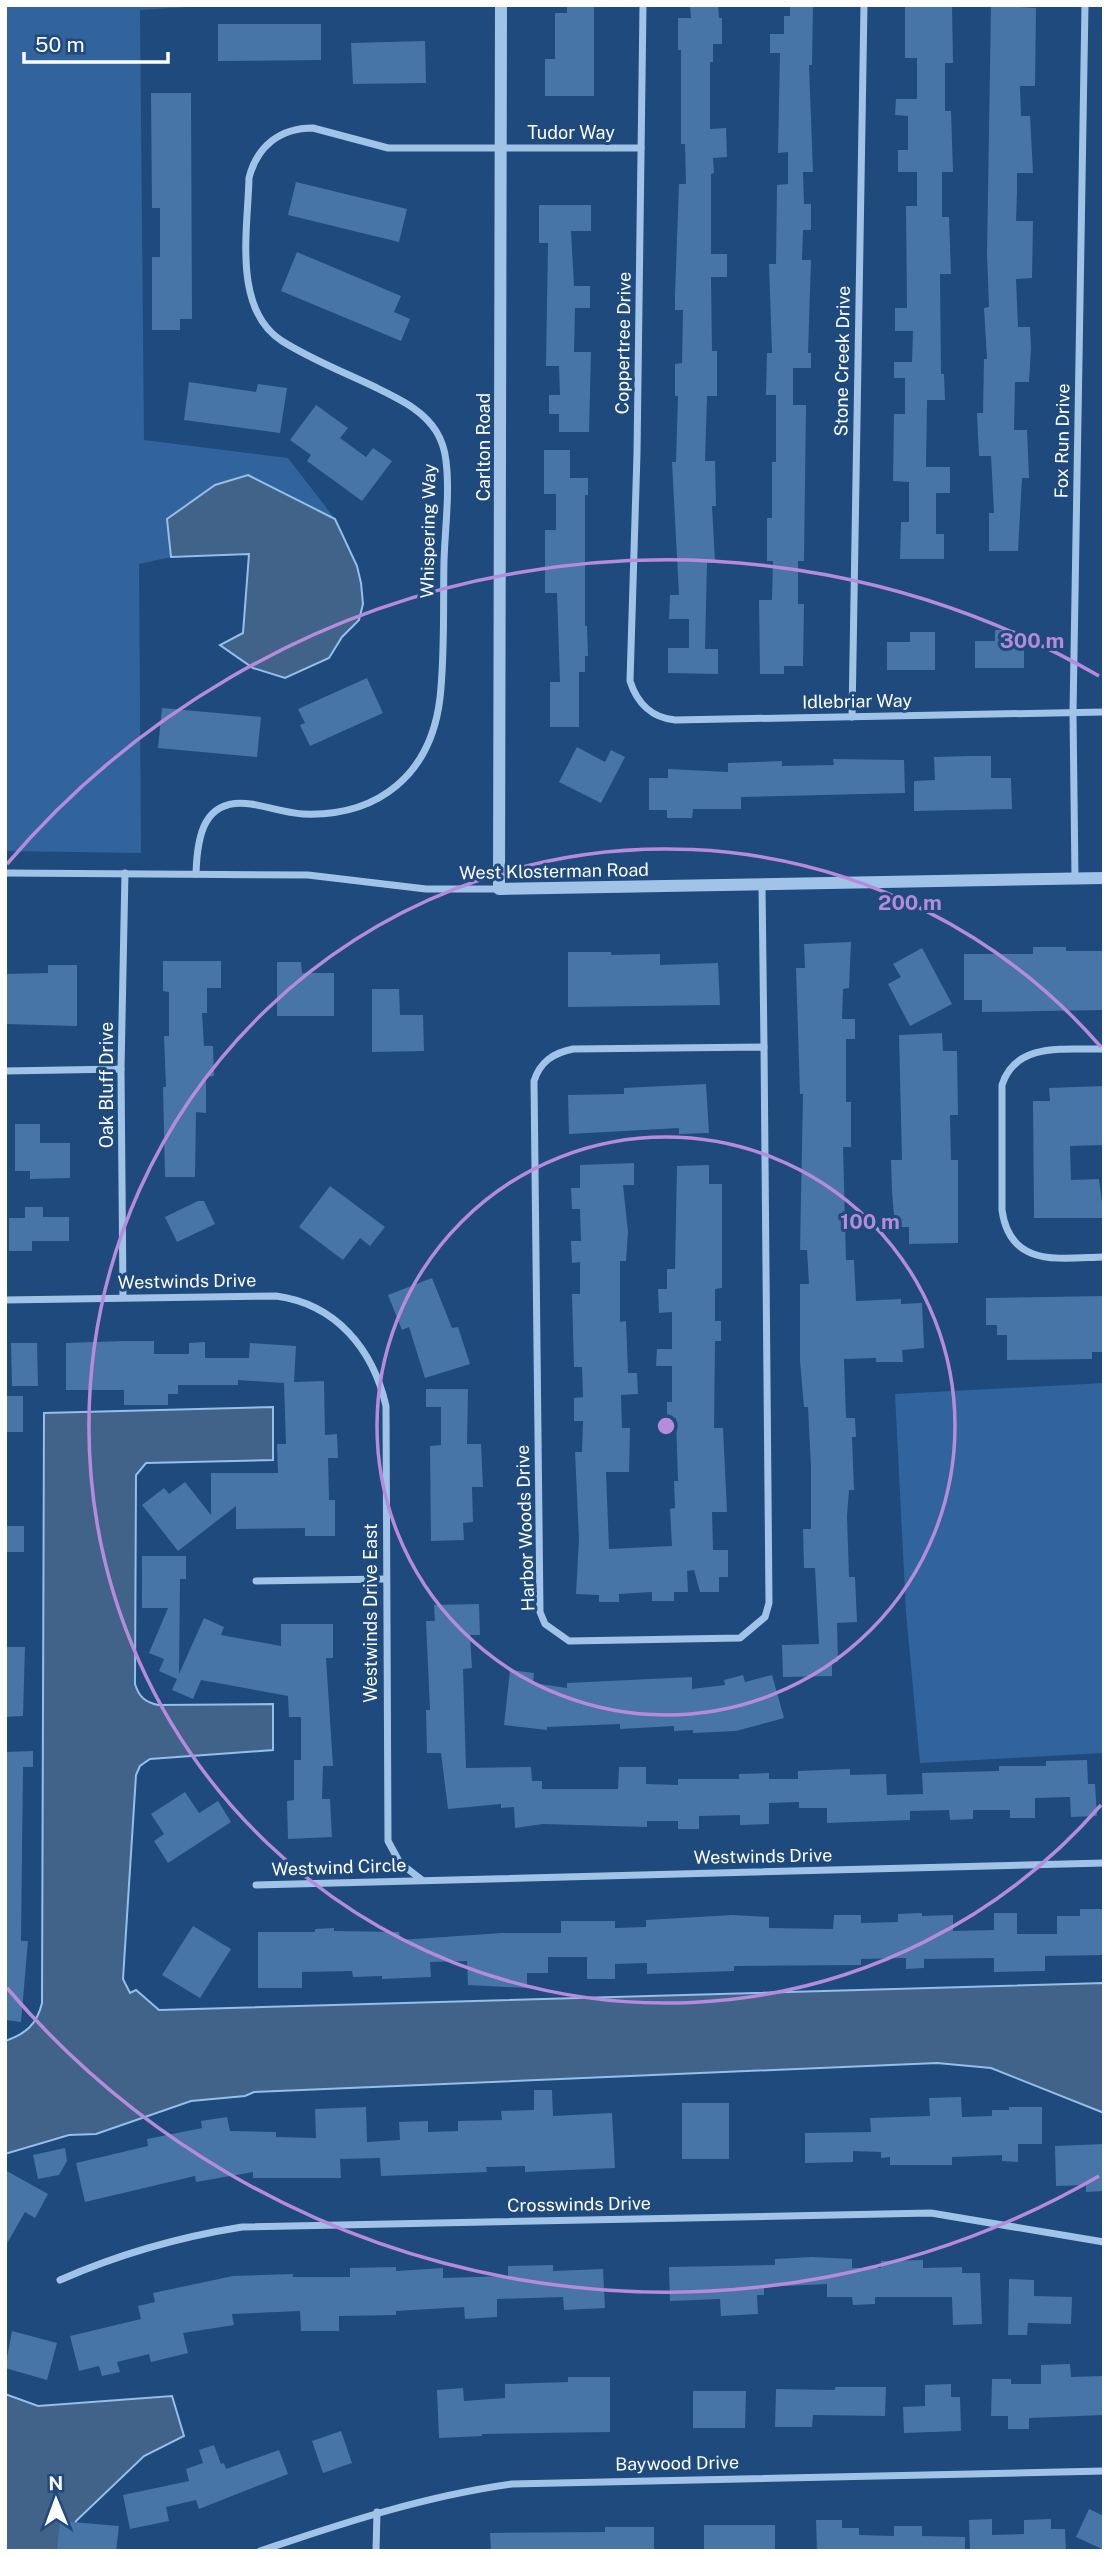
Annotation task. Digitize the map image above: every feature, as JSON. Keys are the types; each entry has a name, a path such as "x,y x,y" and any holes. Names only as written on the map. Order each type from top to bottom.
{"street":[{"name":"Carlton Road","path":"499,889 501,5"},
{"name":"Coppertree Drive","path":"631,681 643,5"},
{"name":"Stone Creek Drive","path":"852,717 864,5"},
{"name":"Fox Run Drive","path":"1075,878 1073,713 1085,5"},
{"name":"Whispering Way","path":"196,874 202,827 208,818 224,807 237,803 292,813 319,813 360,806 388,795 407,779 422,754 440,697 446,473 438,433 415,408 282,341 267,327 253,300 247,272 249,178 253,165 268,142 279,134 300,128 313,128 387,148 501,148"},
{"name":"Tudor Way","path":"501,148 641,148"},
{"name":"Idlebriar Way","path":"631,681 645,707 663,719 1104,712"},
{"name":"West Klosterman Road","path":"5,873 308,875 426,889 762,886 1104,878"},
{"name":"Oak Bluff Drive","path":"123,1297 121,1069 125,873"},
{"name":"Harbor Woods Drive","path":"762,886 764,1047 769,1603 765,1617 740,1638 569,1641 545,1625 540,1612 534,1081 546,1060 559,1052 573,1049 764,1047"},
{"path":"1104,1049 1042,1051 1024,1055 1012,1065 1002,1085 1004,1227 1023,1251 1040,1257 1104,1256"},
{"path":"5,1071 121,1069"},
{"name":"Westwinds Drive","path":"5,1300 276,1296 293,1298 330,1315 355,1338"},
{"name":"Westwinds Drive East","path":"355,1338 376,1373 386,1406 388,1840 400,1863 422,1880"},
{"path":"256,1581 386,1579"},
{"name":"Westwinds Drive","path":"422,1880 1104,1863"},
{"name":"Westwind Circle","path":"257,1885 422,1880"},
{"name":"Crosswinds Drive","path":"60,2280 103,2261 163,2243 242,2227 931,2213 1104,2242"},
{"name":"Baywood Drive","path":"260,2551 377,2512 465,2491 545,2482 1104,2471"},
{"path":"376,2551 377,2512"}],"shaded area":[{"path":"5,5 220,5 140,10 144,440 288,458 335,519 248,475 167,518 171,557 139,564 141,853 5,851"},
{"path":"248,475 335,519 357,566 361,583 363,604 359,620 342,637 329,658 285,678 253,668 220,645 243,633 249,554 171,557 167,519 215,485"},
{"path":"1104,1383 1104,1753 920,1763 906,1612 895,1394"},
{"path":"273,1407 273,1460 146,1463 136,1475 135,1684 138,1692 146,1700 158,1705 273,1704 273,1750 150,1759 140,1766 136,1775 123,1979 130,1993 136,1990 159,2010 1104,1983 1104,2113 991,2068 937,2063 254,2092 245,2096 191,2101 96,2134 69,2135 5,2154 5,2041 30,2027 42,2003 44,1413"},
{"path":"5,2394 38,2406 172,2396 184,2436 144,2456 76,2521 70,2551 5,2551"}],"building":[{"path":"567,5 594,5 594,96 545,96 545,59 555,59 555,13 567,13"},
{"path":"690,5 718,5 719,18 722,18 722,44 713,44 713,62 710,62 710,129 726,128 727,157 713,158 711,254 727,254 727,277 711,277 712,351 717,351 717,396 707,396 705,461 715,461 716,506 712,506 715,562 707,563 705,649 718,649 718,674 668,673 668,648 689,648 689,619 669,619 670,595 679,595 672,462 676,462 678,396 675,396 675,364 682,363 683,310 675,310 679,184 686,184 685,144 681,144 681,50 678,50 678,18 691,18"},
{"path":"790,5 813,5 812,65 809,65 813,172 803,172 804,204 811,204 811,230 803,230 802,260 811,260 808,353 811,353 811,368 793,368 793,405 806,405 804,561 798,561 798,604 804,604 803,666 784,666 784,674 760,674 759,600 772,600 773,561 767,561 767,518 772,518 772,462 776,462 776,395 766,395 767,353 772,353 769,264 776,264 777,185 788,184 788,152 778,153 780,53 770,53 770,34 784,34 784,16 790,16"},
{"path":"905,5 952,6 953,63 945,63 945,111 951,111 953,172 942,172 942,217 949,217 951,274 940,274 941,374 944,374 945,400 927,400 926,467 950,467 950,493 936,493 936,534 944,534 944,559 900,559 901,522 909,522 909,482 893,481 894,414 905,414 905,378 894,378 894,362 912,362 913,331 895,331 895,308 907,308 906,206 917,206 917,172 898,172 898,150 908,150 908,116 895,115 896,99 917,99 917,58 905,58"},
{"path":"991,5 1036,8 1035,86 1020,86 1021,116 1030,116 1033,173 1017,173 1016,221 1033,221 1032,278 1016,279 1018,327 1030,327 1031,348 1029,382 1015,382 1014,430 1027,430 1029,478 1022,478 1018,551 989,551 989,513 994,513 991,456 979,456 977,413 983,413 984,359 987,359 984,308 989,307 987,254"},
{"path":"218,24 321,24 321,60 218,61"},
{"path":"425,41 426,83 353,84 351,43"},
{"path":"151,93 191,93 192,319 180,319 180,330 152,330 152,257 160,257 160,208 152,208"},
{"path":"296,182 407,209 399,242 288,215"},
{"path":"539,205 591,205 591,231 571,231 574,286 590,286 590,308 575,308 574,352 591,352 589,432 559,432 559,414 549,414 549,395 560,395 559,366 546,366 548,243 539,243"},
{"path":"297,252 401,296 394,312 410,319 401,341 281,291"},
{"path":"189,382 256,392 258,384 287,388 280,433 184,420"},
{"path":"316,405 348,428 340,438 366,457 373,448 392,461 362,501 307,461 311,455 290,440"},
{"path":"544,450 570,450 570,478 588,478 588,495 585,495 585,626 588,656 585,656 585,672 579,672 579,727 550,727 550,682 560,682 557,593 545,593 545,530 556,530 556,494 544,494"},
{"path":"995,630 1015,630 1015,640 1024,640 1024,668 975,668 975,641 995,641"},
{"path":"910,632 935,632 935,670 887,670 887,642 910,642"},
{"path":"367,678 383,713 310,746 300,725 305,723 298,709"},
{"path":"162,708 261,717 257,757 158,748"},
{"path":"577,747 605,762 611,750 625,757 601,803 559,782"},
{"path":"991,756 991,778 1011,778 1012,809 914,811 914,781 935,780 934,757"},
{"path":"833,759 904,760 905,793 741,797 741,809 693,809 692,818 667,818 667,810 649,810 649,778 668,778 668,769 728,772 728,763 782,761 782,766 834,765"},
{"path":"851,942 849,988 843,989 842,1019 855,1019 855,1039 846,1039 846,1102 851,1102 851,1147 843,1147 846,1260 854,1260 856,1301 901,1299 901,1304 922,1303 924,1348 902,1350 903,1362 876,1362 876,1358 844,1359 846,1418 855,1418 856,1437 852,1437 854,1490 849,1490 847,1516 849,1577 855,1577 857,1622 837,1623 838,1662 832,1662 832,1676 783,1677 782,1645 819,1644 815,1568 804,1568 803,1529 811,1529 811,1468 808,1407 804,1407 800,1361 800,1284 809,1284 807,1250 800,1250 803,1094 800,1094 796,968 805,968 804,944"},
{"path":"1033,947 1066,947 1066,951 1104,951 1104,1010 982,1012 982,1000 964,1000 964,954 1033,954"},
{"path":"922,948 952,1004 910,1026 888,984 901,977 893,964"},
{"path":"568,952 660,954 660,965 718,963 720,1005 568,1007"},
{"path":"163,961 221,961 221,988 207,988 207,1013 202,1013 204,1046 213,1046 214,1076 206,1077 206,1113 196,1112 195,1177 165,1177 164,1036 169,1036 169,992 163,991"},
{"path":"277,962 301,962 302,973 334,973 334,1016 277,1016"},
{"path":"48,965 77,965 77,1026 5,1024 5,974 48,973"},
{"path":"372,989 399,989 400,1015 423,1015 424,1051 372,1052"},
{"path":"942,1033 943,1051 957,1051 958,1115 950,1115 951,1160 958,1160 958,1243 909,1244 909,1227 895,1227 892,1191 891,1160 902,1160 899,1035"},
{"path":"706,1084 709,1133 679,1134 679,1128 569,1134 568,1095 624,1094 624,1088"},
{"path":"1104,1086 1104,1145 1070,1146 1071,1180 1099,1179 1104,1218 1034,1218 1033,1101 1050,1101 1049,1088"},
{"path":"15,1124 40,1124 40,1143 70,1143 70,1178 30,1179 30,1171 15,1171"},
{"path":"634,1163 634,1185 623,1185 628,1232 626,1261 620,1261 620,1322 626,1321 628,1373 637,1373 638,1394 621,1395 622,1428 630,1428 629,1472 606,1472 609,1549 672,1546 670,1509 675,1508 674,1481 678,1481 676,1418 667,1418 667,1402 672,1402 672,1366 656,1366 657,1349 672,1349 672,1312 659,1313 658,1289 667,1289 667,1269 675,1269 677,1166 709,1165 709,1184 722,1184 722,1288 715,1289 715,1321 721,1321 721,1341 715,1341 714,1428 723,1428 727,1512 712,1512 713,1550 728,1550 728,1577 719,1577 719,1592 700,1592 694,1570 687,1571 688,1592 674,1592 674,1601 652,1601 652,1592 619,1594 619,1602 599,1602 599,1595 576,1594 579,1539 575,1452 582,1452 583,1421 574,1421 574,1398 583,1397 582,1367 574,1367 572,1294 580,1294 580,1262 572,1263 571,1241 581,1241 580,1209 572,1209 571,1188 580,1188 580,1165"},
{"path":"330,1186 385,1227 370,1246 360,1238 343,1260 299,1227"},
{"path":"198,1201 204,1201 215,1224 177,1242 165,1217"},
{"path":"25,1207 43,1207 43,1217 69,1217 69,1241 32,1241 32,1251 9,1251 9,1218 25,1218"},
{"path":"432,1278 452,1328 458,1327 470,1364 425,1378 409,1327 402,1330 388,1295"},
{"path":"1104,1296 1104,1352 1092,1352 1092,1359 1007,1360 1007,1335 997,1335 997,1325 986,1325 986,1298"},
{"path":"154,1341 154,1354 189,1354 189,1343 205,1342 205,1358 249,1358 250,1343 296,1346 294,1382 324,1381 325,1435 337,1434 338,1458 328,1458 329,1500 335,1500 335,1536 305,1536 305,1528 236,1529 236,1506 178,1551 142,1505 164,1488 169,1494 185,1482 211,1515 211,1473 278,1473 277,1444 286,1444 284,1383 238,1380 238,1385 178,1385 178,1394 168,1394 168,1405 124,1405 124,1390 66,1390 66,1343"},
{"path":"11,1343 37,1343 38,1386 12,1386"},
{"path":"426,1389 468,1389 467,1444 481,1444 483,1487 472,1487 473,1522 463,1523 464,1540 431,1541 430,1446 441,1445 441,1407 426,1407"},
{"path":"5,1396 23,1396 23,1432 5,1432"},
{"path":"5,1526 24,1526 24,1552 5,1552"},
{"path":"142,1556 186,1556 186,1579 180,1579 179,1674 204,1618 224,1627 221,1635 281,1646 281,1624 333,1624 333,1658 326,1658 333,1766 323,1766 322,1799 330,1799 332,1837 288,1839 287,1801 294,1800 294,1760 301,1760 301,1717 289,1717 288,1696 201,1680 193,1699 172,1690 177,1679 159,1671 164,1659 149,1653 168,1608 142,1608"},
{"path":"479,1604 480,1635 470,1635 472,1668 463,1669 466,1768 531,1767 532,1781 542,1781 542,1789 618,1789 619,1767 646,1767 646,1784 678,1785 678,1779 739,1779 739,1774 769,1773 769,1779 798,1779 798,1771 850,1769 850,1775 886,1774 887,1795 923,1794 922,1773 999,1771 999,1766 1046,1766 1046,1761 1087,1760 1088,1784 1095,1784 1097,1816 1071,1817 1070,1797 1035,1798 1035,1818 1010,1818 1010,1810 973,1810 973,1819 950,1820 949,1810 910,1811 910,1820 827,1823 827,1808 799,1808 799,1802 769,1803 769,1824 740,1825 740,1815 699,1816 699,1829 678,1829 678,1821 647,1821 647,1827 543,1824 515,1828 514,1807 501,1808 501,1804 448,1809 441,1753 427,1753 426,1710 430,1710 426,1621 435,1621 434,1605"},
{"path":"5,1647 25,1647 23,1716 5,1717"},
{"path":"510,1670 534,1673 533,1683 567,1688 567,1683 692,1677 692,1689 725,1685 724,1680 743,1675 745,1682 772,1675 784,1718 736,1731 693,1733 693,1730 674,1731 674,1726 620,1729 620,1724 547,1727 547,1730 504,1725"},
{"path":"33,1751 33,1767 23,1767 21,1941 28,1941 21,2022 5,2020 5,1752"},
{"path":"185,1792 199,1813 218,1801 231,1822 168,1863 154,1841 164,1834 151,1814"},
{"path":"1080,1909 1104,1909 1104,1955 1045,1956 1045,1971 994,1972 994,1958 924,1959 924,1968 906,1969 906,1958 861,1959 861,1965 734,1966 734,1971 647,1974 647,1963 615,1964 615,1979 587,1979 587,1957 548,1957 548,1973 527,1973 527,1988 468,1985 467,1961 430,1962 431,1977 382,1979 382,1976 353,1977 352,1971 302,1972 302,1988 258,1988 258,1932 315,1932 315,1929 334,1928 334,1931 399,1932 400,1940 502,1933 561,1933 561,1921 615,1921 615,1928 646,1927 646,1920 733,1915 769,1917 769,1928 833,1929 834,1915 861,1915 861,1923 898,1922 898,1914 922,1913 922,1916 953,1915 953,1931 994,1930 994,1913 1017,1913 1017,1934 1057,1934 1057,1916 1080,1916"},
{"path":"193,1926 231,1949 200,1998 162,1975"},
{"path":"534,2090 552,2090 553,2116 612,2113 615,2168 525,2172 525,2166 486,2167 487,2172 381,2176 380,2158 340,2159 341,2178 253,2178 253,2172 196,2182 195,2176 85,2202 76,2163 148,2146 147,2139 202,2128 201,2121 227,2117 230,2131 276,2132 276,2137 316,2138 315,2109 366,2107 367,2142 400,2140 399,2122 428,2121 428,2132 458,2131 458,2121 502,2120 501,2111 534,2110"},
{"path":"961,2097 962,2117 992,2116 992,2110 1009,2110 1009,2107 1042,2107 1042,2144 1018,2144 1018,2162 1002,2161 1002,2155 952,2157 952,2165 890,2165 890,2157 881,2158 881,2152 853,2151 853,2162 805,2163 805,2133 871,2132 870,2118 930,2116 929,2098"},
{"path":"682,2103 729,2103 729,2159 682,2159"},
{"path":"1104,2144 1104,2191 1086,2192 1086,2185 1056,2186 1055,2146"},
{"path":"65,2148 67,2161 59,2175 38,2179 33,2155"},
{"path":"5,2170 48,2194 35,2218 25,2212 5,2247"},
{"path":"775,2259 852,2259 852,2268 881,2268 881,2261 923,2260 923,2268 962,2267 962,2273 980,2273 982,2324 953,2325 952,2297 875,2297 875,2304 853,2305 852,2297 827,2297 827,2284 764,2287 764,2295 757,2295 758,2314 721,2316 720,2299 670,2301 669,2267 775,2265"},
{"path":"553,2265 553,2271 603,2269 605,2308 564,2310 563,2297 497,2299 497,2317 465,2319 464,2307 396,2311 396,2315 339,2316 339,2331 301,2331 300,2311 232,2314 234,2325 183,2333 188,2353 151,2362 149,2354 117,2362 120,2372 102,2376 99,2366 79,2371 70,2336 141,2319 138,2306 155,2302 153,2293 233,2276 293,2274 293,2277 350,2277 350,2268 396,2267 396,2271 443,2268 443,2278 508,2276 508,2266"},
{"path":"1009,2279 1034,2280 1034,2296 1072,2297 1071,2324 1028,2323 1027,2335 1008,2335"},
{"path":"12,2331 57,2343 47,2380 5,2368"},
{"path":"1070,2364 1071,2377 1104,2376 1104,2415 1029,2418 1029,2429 1008,2429 1008,2416 991,2416 992,2379 1011,2379 1011,2384 1041,2384 1041,2365"},
{"path":"568,2377 610,2377 610,2432 482,2434 439,2438 437,2390 463,2388 464,2401 505,2398 505,2384 568,2382"},
{"path":"951,2384 951,2397 960,2397 961,2431 904,2433 903,2407 925,2406 925,2385"},
{"path":"835,2387 886,2387 885,2416 813,2415 812,2427 775,2427 776,2389 835,2390"},
{"path":"693,2391 746,2391 745,2428 693,2428"},
{"path":"341,2431 352,2463 323,2473 312,2441"},
{"path":"214,2445 221,2464 224,2463 226,2469 279,2450 288,2474 199,2509 196,2500 166,2507 169,2521 130,2529 123,2495 189,2481 186,2469 203,2463 199,2450"},
{"path":"1089,2509 1104,2516 1104,2550 1076,2537"},
{"path":"992,2519 992,2535 1024,2534 1024,2520 1051,2519 1051,2529 1065,2529 1066,2551 970,2551 969,2520"},
{"path":"816,2520 842,2520 842,2528 859,2528 859,2535 894,2536 894,2526 922,2526 922,2536 965,2537 965,2551 817,2551"},
{"path":"60,2521 119,2526 116,2551 57,2551"},
{"path":"704,2525 775,2525 775,2551 704,2551"},
{"path":"605,2527 654,2527 654,2551 491,2551 490,2533 605,2532"}]}
